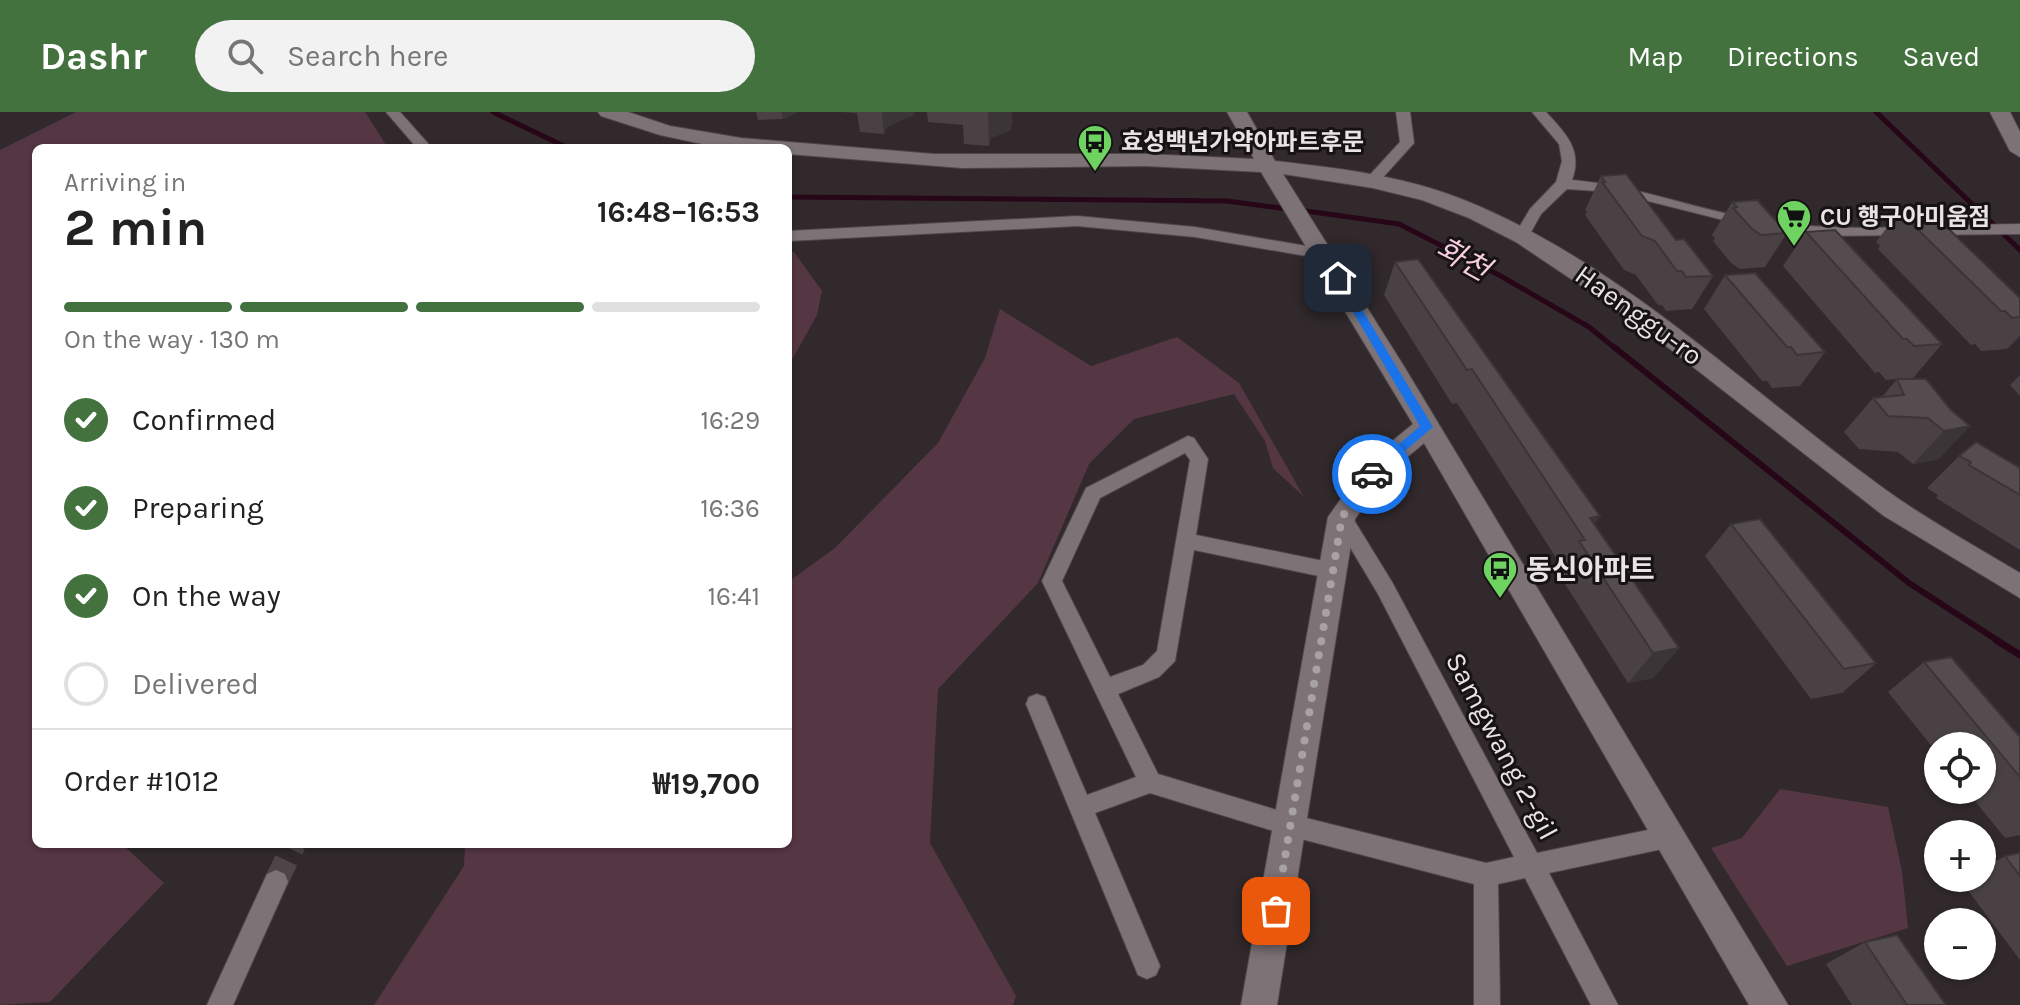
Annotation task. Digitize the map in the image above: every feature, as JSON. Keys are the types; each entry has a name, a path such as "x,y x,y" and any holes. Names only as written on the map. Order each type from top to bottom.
{"street":[{"path":"393,112 421,144"},
{"name":"Haenggu-ro","path":"608,112 666,131 752,144"},
{"path":"1237,112 1770,1005"},
{"path":"1372,181 1407,143 1403,112"},
{"path":"1522,236 1535,212 1563,184 1572,165 1569,147 1539,112"},
{"path":"2000,112 2020,151"},
{"name":"Haenggu-ro","path":"792,148 971,162 1057,158 1158,159 1273,174 1372,181 1433,197 1522,236 1568,263 1651,322 1878,499 2020,587"},
{"path":"1563,184 1612,188 1767,226 1821,231 2020,229"},
{"path":"792,236 1077,221 1195,232 1324,254"},
{"path":"1259,1005 1342,517 1377,468 1427,427"},
{"path":"1105,689 1151,671 1167,655 1199,459 1188,443 1093,493 1052,581 1150,782"},
{"name":"Samgwang 2-gil","path":"1342,517 1385,588 1605,1005"},
{"path":"1186,541 1333,571"},
{"path":"1037,704 1083,807 1147,966"},
{"path":"1083,807 1150,782 1290,825 1486,875 1667,837"},
{"path":"1486,875 1487,1005"},
{"path":"220,1005 276,882"}],"shaded area":[{"path":"76,112 365,112 385,144 32,144 32,848 126,848 164,883 50,1002 0,1005 0,150"},
{"path":"792,252 822,291 817,315 792,360"},
{"path":"1000,309 1091,366 1177,337 1239,383 1304,497 1273,468 1265,441 1234,394 1134,419 1089,464 1038,583 938,689 930,843 1016,996 1013,1005 374,1005 464,866 465,848 792,848 792,579 835,548 938,443 985,358"},
{"path":"1780,789 1888,807 1902,871 1908,928 1787,966 1711,848 1742,838"}],"building":[{"path":"1626,174 1676,240 1684,239 1713,276 1686,277 1682,271 1677,271 1655,241 1642,236 1602,182 1605,182 1601,176"},
{"path":"1757,200 1787,233 1761,235 1733,208 1737,207 1732,202"},
{"path":"1926,207 2020,298 2020,317 2012,318 2001,311 1903,215 1907,215 1901,209"},
{"path":"1835,230 1942,344 1914,346 1903,339 1806,232"},
{"path":"1418,259 1600,516 1590,518 1679,648 1653,653 1579,541 1585,540 1472,369 1467,370 1395,262"},
{"path":"1755,273 1825,352 1797,355 1725,275"},
{"path":"1897,379 1926,379 1951,410 1970,426 1944,431 1928,418 1888,416 1873,398 1904,395"},
{"path":"1976,442 2020,468 2020,495 1959,456"},
{"path":"1760,519 1876,663 1844,669 1731,524"},
{"path":"1951,657 2020,737 2020,777 1996,748 1996,732 1982,732 1924,662"},
{"path":"2020,853 2020,876 2005,856"},
{"path":"1897,935 1924,974 1924,980 1928,980 1946,1005 1907,1005 1865,942"}],"waterway":[{"name":"화천","path":"493,112 560,144"},
{"path":"1876,112 2020,250"},
{"name":"화천","path":"792,197 1227,201 1288,209"},
{"name":"화천","path":"1299,210 1399,224 1499,275 1589,327 1616,349"},
{"name":"화천","path":"1614,347 1909,583 2000,642"},
{"name":"화천","path":"1996,640 2020,655"}],"tunnel":[{"path":"276,882 292,848"}],"way so far":[{"path":"1276,911 1342,517 1372,474"}],"place":[{"name":"효성백년가약아파트후문","path":"1095,173"},
{"name":"CU 행구아미움점","path":"1794,248"},
{"name":"동신아파트","path":"1500,600"}],"route":[{"path":"1338,278 1427,427 1372,474"}]}
